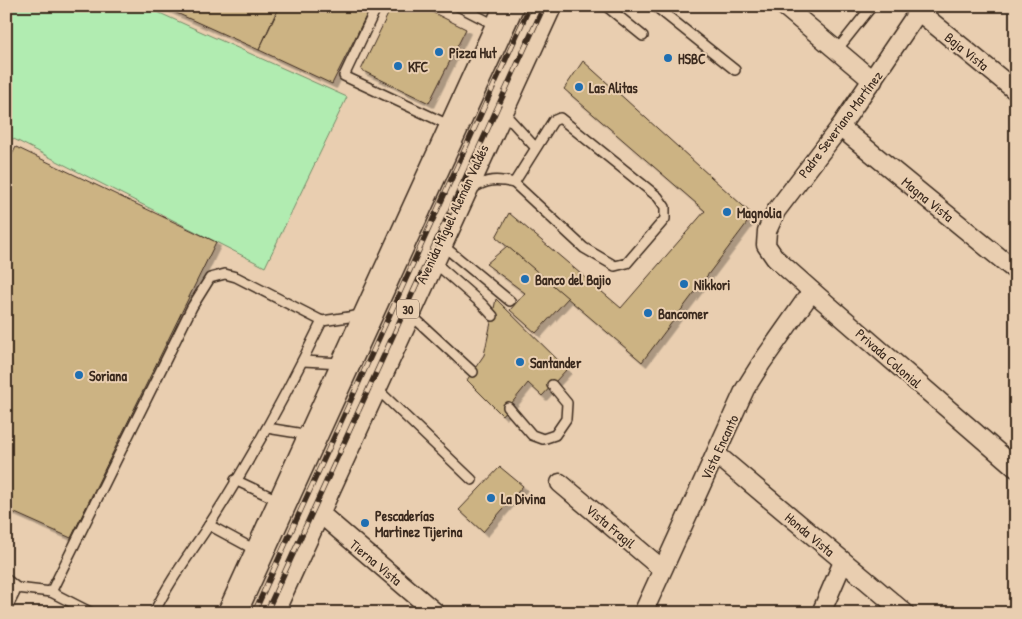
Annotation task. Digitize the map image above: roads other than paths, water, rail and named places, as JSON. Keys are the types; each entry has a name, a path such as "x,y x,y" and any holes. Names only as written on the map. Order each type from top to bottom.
{"highway":[{"path":"500,109 496,95 499,82 520,37 523,23 519,6"},
{"name":"Avenida Miguel Alemán Valdés","path":"270,613 547,6"},
{"name":"30","path":"232,613 504,17"},
{"path":"346,363 363,353 383,330 414,272 435,251"},
{"path":"313,435 323,459 314,497 316,510"}],"street":[{"path":"784,6 873,81"},
{"name":"Padre Severiano Martínez","path":"766,244 767,231 776,211 873,81 920,9"},
{"name":"Baja Vista","path":"920,9 1016,91"},
{"name":"Magna Vista","path":"840,127 1016,271"},
{"name":"Privada Colonial","path":"766,244 775,258 1016,468"},
{"name":"Vista Encanto","path":"643,613 754,376 812,291"},
{"name":"Honda Vista","path":"716,454 905,613"},
{"name":"Vista Fragil","path":"560,483 662,569"},
{"name":"Tierna Vista","path":"316,510 436,613"},
{"path":"821,613 843,562"}],"lane":[{"path":"376,6 344,76 454,127"},
{"path":"458,6 504,17"},
{"path":"606,6 643,36"},
{"path":"655,6 735,70"},
{"path":"837,50 872,6"},
{"path":"500,109 535,147"},
{"path":"459,198 486,181 496,180 514,184 584,248 615,266 627,263 665,219 665,207 658,197 565,120 560,118 553,120 514,184"},
{"path":"435,251 510,301"},
{"path":"435,251 493,316"},
{"path":"51,592 192,307 210,278 225,274 236,277 322,321 369,314"},
{"path":"407,311 473,372"},
{"path":"154,613 181,565 209,525 267,428 322,321"},
{"path":"303,361 346,363"},
{"path":"373,385 472,480"},
{"path":"508,407 532,435 543,438 555,434 566,419 567,403 552,385"},
{"path":"267,428 313,435"},
{"path":"235,480 283,502"},
{"path":"209,525 259,552"},
{"path":"6,579 16,588 51,592 92,613"},
{"path":"6,610 16,588"}],"railway":[{"path":"254,613 530,6"},
{"path":"266,613 544,6"}],"place":[{"name":"Pizza Hut","path":"439,52"},
{"name":"HSBC","path":"668,58"},
{"name":"KFC","path":"398,66"},
{"name":"Las Alitas","path":"579,87"},
{"name":"Magnolia","path":"727,212"},
{"name":"Banco del Bajio","path":"525,279"},
{"name":"Nikkori","path":"684,284"},
{"name":"Bancomer","path":"648,313"},
{"name":"Santander","path":"520,362"},
{"name":"Soriana","path":"79,375"},
{"name":"La Divina","path":"491,498"},
{"name":"Pescaderías Martinez Tijerina","path":"365,523"}]}
